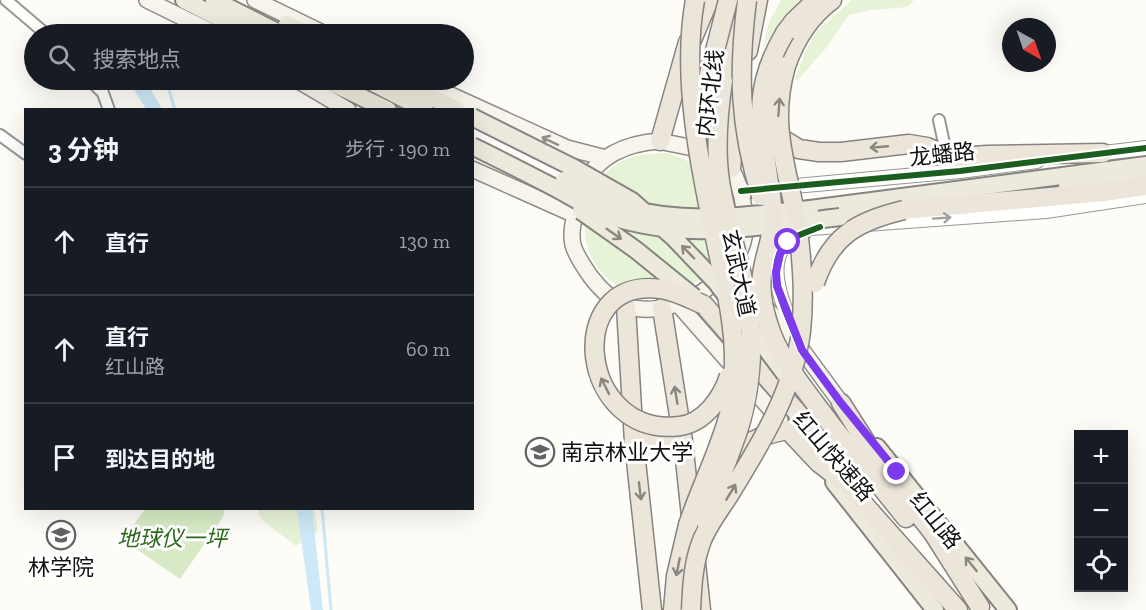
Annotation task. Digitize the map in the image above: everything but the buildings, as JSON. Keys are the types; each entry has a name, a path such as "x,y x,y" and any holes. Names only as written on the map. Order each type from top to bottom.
{"highway":[{"path":"695,0 690,35 691,73 704,189"},
{"path":"660,141 702,0"},
{"path":"681,66 709,0"},
{"name":"内环北线","path":"704,189 703,132 708,74 728,0"},
{"path":"731,168 746,0"},
{"name":"玄武大道","path":"698,539 712,496 734,443 743,412 749,375 751,337 748,309 720,181 718,155 719,108 723,81 734,33 746,0"},
{"path":"758,0 740,84 744,131 752,164 763,201 773,218"},
{"path":"755,21 765,0"},
{"path":"801,331 803,294 801,253 792,197 780,147 778,117 782,78 791,50 794,21 818,0"},
{"path":"793,33 832,0"},
{"name":"红山快速路","path":"793,33 768,68 760,113 760,130 773,218 761,281 767,318 779,352 832,426 868,483 959,610"},
{"path":"740,84 742,102 748,112 775,135 799,149 841,152 909,144 927,147 951,157 1103,153"},
{"path":"698,539 755,453 778,408 796,356 801,331 822,262 836,242 867,221 904,210 1104,192 1146,186"},
{"name":"玄武大道","path":"673,610 676,576 688,525 723,434 729,412 734,360 734,331 704,189"},
{"path":"704,305 677,293 660,289 640,289 620,296 610,305 596,326 593,345 595,363 608,394 620,408 635,419 661,427 684,426 704,416 719,398 734,360"},
{"name":"红山快速路","path":"704,305 982,608"},
{"path":"670,306 683,441 698,539 701,610"},
{"path":"626,307 634,442 652,610"},
{"path":"841,403 883,468 933,533 982,608"},
{"path":"691,610 698,539 714,485 728,462 751,440 788,430 819,463 846,484 959,610"},
{"path":"634,442 683,441"}],"main road":[{"path":"147,0 196,24"},
{"path":"184,0 231,24"},
{"path":"214,0 272,24"},
{"path":"255,0 304,24"},
{"path":"274,10 281,24"},
{"path":"314,90 345,108"},
{"path":"347,90 384,108"},
{"path":"361,90 397,108"},
{"path":"386,90 421,108"},
{"path":"418,90 453,108"},
{"path":"440,90 567,148 606,158"},
{"path":"474,118 615,190 649,215 716,282 797,389 832,426"},
{"name":"龙蟠路","path":"474,135 598,197 626,208 687,218 722,218 810,209 1146,165"},
{"path":"660,141 710,154 731,168 741,191 746,231 741,249 705,293 670,306 646,310 626,307 603,293 583,266 574,246 572,229 584,184 595,168 623,148 642,142 660,141"},
{"path":"474,147 614,217 639,224 706,232 1146,177"},
{"path":"474,153 538,185 581,211 636,250 704,305"},
{"path":"474,170 575,215"},
{"path":"730,265 802,350 841,403"},
{"path":"670,306 788,430"},
{"name":"红山路","path":"841,403 1008,610"},
{"path":"819,463 935,610"}],"street":[{"path":"6,0 34,24"},
{"path":"100,90 108,108"},
{"path":"939,120 945,148"},
{"path":"0,135 24,153"},
{"name":"龙蟠路","path":"741,191 960,171 1146,148"},
{"path":"746,231 1046,211 1146,196"},
{"path":"802,350 777,286 776,272 780,254 788,242 800,234 820,227"}],"green space":[{"path":"781,0 805,0 785,19 763,47 769,22"},
{"path":"852,0 914,0 908,7 872,10 849,15 826,48 797,81 795,77 808,46 818,30"},
{"path":"667,153 693,164 722,197 711,270 694,284 683,288 636,294 611,281 598,267 589,251 585,234 585,216 598,182 611,169 637,156"},
{"name":"地球仪一坪","path":"144,510 225,510 223,517 180,579 123,540"},
{"path":"257,510 314,510 318,531 296,546 262,520"}],"water":[{"path":"134,90 151,90 161,108 145,108"},
{"path":"297,510 312,510 323,610 311,610"}],"waterway":[{"path":"169,90 174,108"},
{"path":"322,510 331,610"}],"cycle path":[{"path":"741,191 960,171 1146,148"},
{"path":"802,350 784,309 777,278 777,264 781,251 790,240 820,227"}],"place":[{"name":"南京林业大学","path":"540,452"},
{"name":"林学院","path":"61,535"}],"route":[{"path":"788,242 780,254 776,272 777,286 802,350 897,472"}]}
